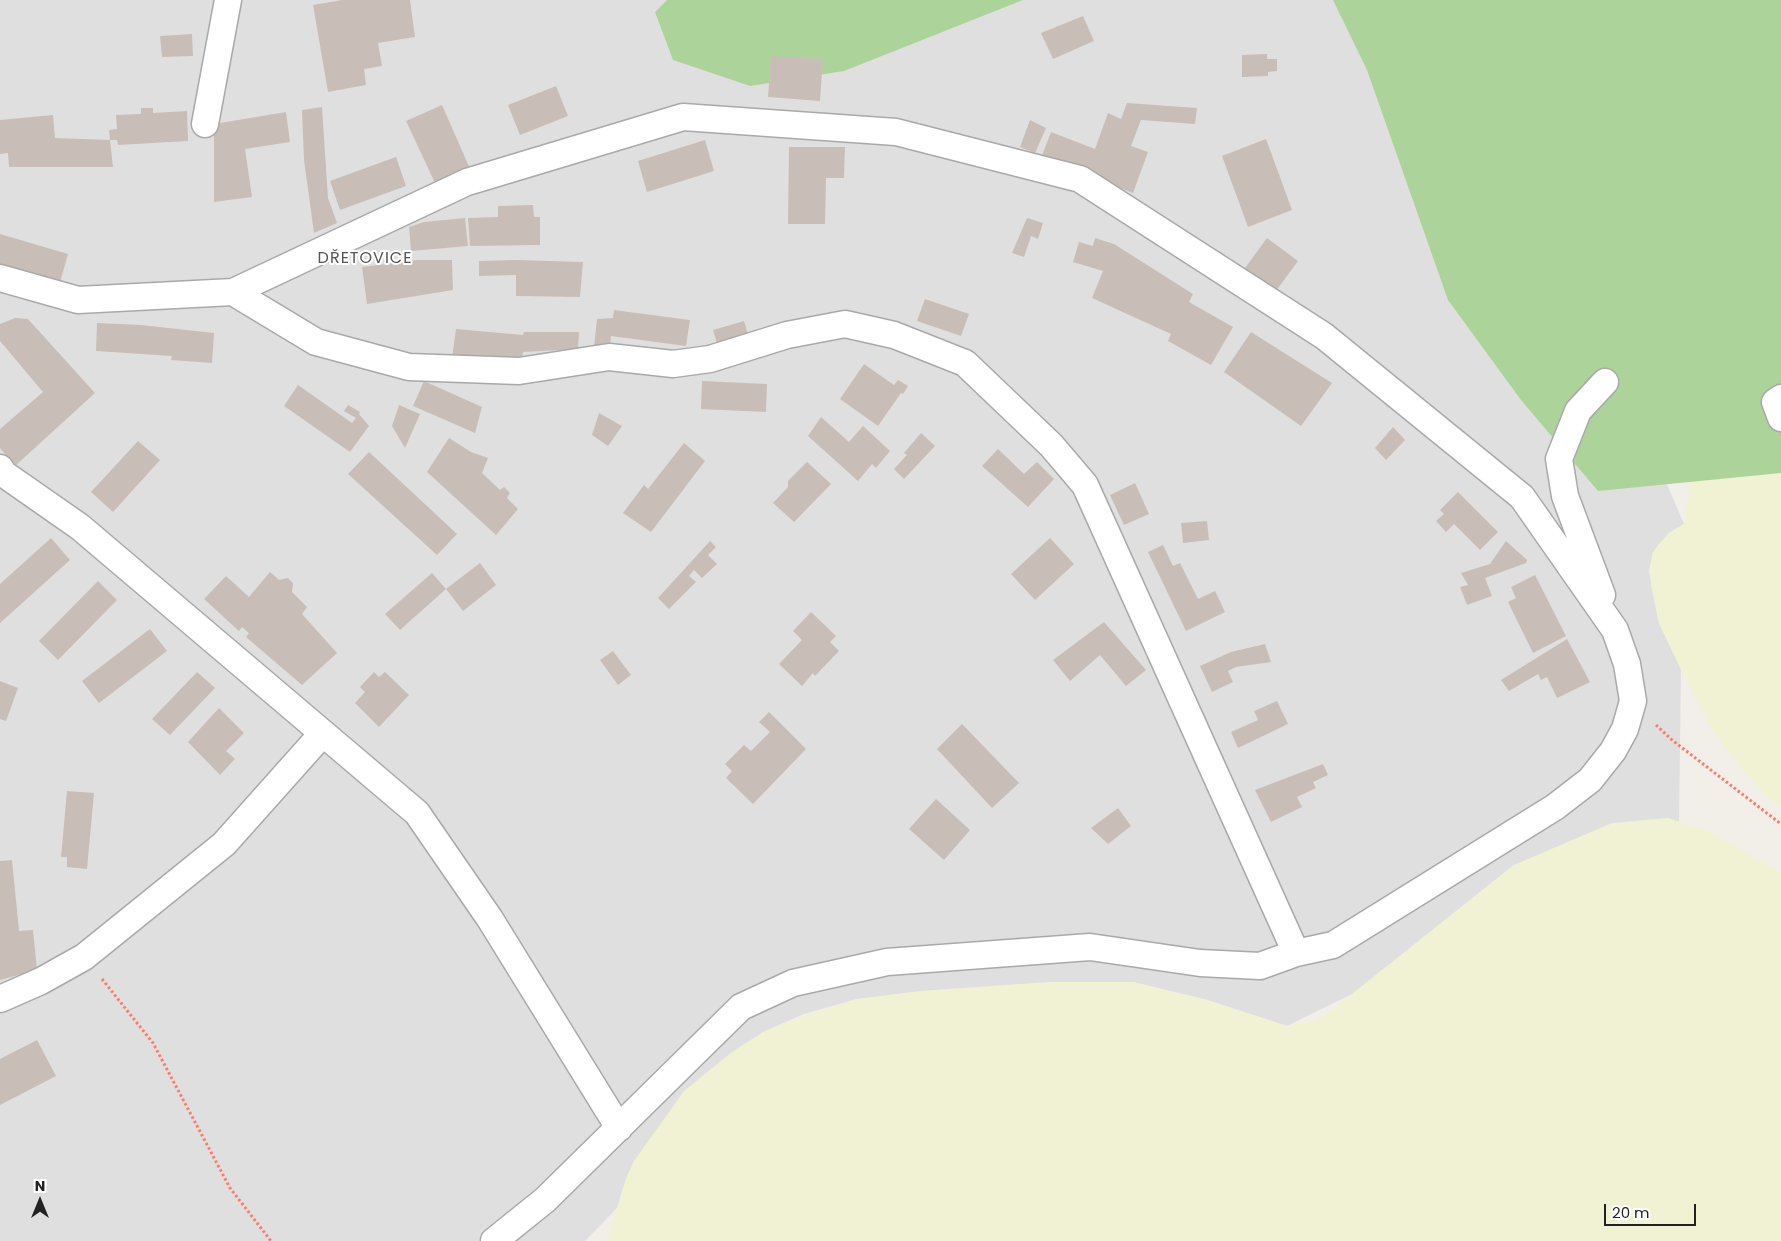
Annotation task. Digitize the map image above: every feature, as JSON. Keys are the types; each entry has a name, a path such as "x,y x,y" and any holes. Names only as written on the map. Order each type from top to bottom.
{"street":[{"path":"205,124 228,0"},
{"path":"0,278 78,300 233,292 467,182 683,117 896,132 1080,179 1324,336 1522,496 1615,630"},
{"path":"233,292 316,342 409,367 519,372 609,357 673,364 710,359 786,335 845,324 894,335 965,363 1051,445 1085,485 1296,953"},
{"path":"494,1241 545,1200 741,1007 793,983 887,962 1090,947 1200,963 1260,966 1296,953 1333,945 1555,807 1590,780 1613,751 1625,729 1633,701 1628,664 1565,496 1559,459 1578,411 1605,382"},
{"path":"1781,398 1775,402 1781,418"},
{"path":"0,468 4,474 80,527 418,813 490,919 619,1128"},
{"path":"0,999 42,981 84,957 224,844 323,733"}],"path":[{"path":"1633,701 1672,740 1781,824"},
{"path":"84,957 153,1043 230,1188 271,1241"}],"shaded area":[{"path":"0,0 1460,0 1684,524 1669,533 1653,552 1649,571 1659,623 1681,669 1679,822 1668,818 1514,865 1352,994 1287,1026 1207,1000 1133,982 857,999 804,1014 763,1032 627,1176 617,1208 585,1241 0,1241"}],"green space":[{"path":"667,0 1023,0 844,71 750,86 673,60 655,12"},
{"path":"1333,0 1781,0 1781,473 1598,491 1521,400 1448,300 1367,70"},
{"path":"1781,0 1781,807 1764,793 1736,762 1711,726 1683,674 1659,623 1651,585 1651,564 1653,552 1660,543 1669,533 1684,524 1760,9"},
{"path":"1668,818 1713,833 1781,873 1781,1241 607,1241 627,1176 634,1161 684,1091 732,1052 763,1032 792,1020 857,999 920,991 1049,982 1133,982 1207,1000 1287,1026 1314,1022 1336,1007 1514,865 1612,823"}],"building":[{"path":"342,0 410,0 415,37 378,43 382,66 364,69 366,85 328,92 313,5"},
{"path":"1083,16 1094,41 1053,59 1041,33"},
{"path":"192,34 193,56 162,57 160,36"},
{"path":"1267,54 1267,59 1277,59 1277,71 1268,72 1268,76 1242,77 1242,55"},
{"path":"771,56 823,59 820,101 768,97"},
{"path":"556,86 568,116 520,135 508,105"},
{"path":"1127,103 1197,108 1195,124 1141,120 1131,146 1148,152 1133,193 1041,158 1051,132 1095,149 1108,113 1121,119"},
{"path":"442,105 471,171 436,185 406,121"},
{"path":"322,107 328,198 337,223 314,233 304,160 302,110"},
{"path":"141,108 153,108 153,113 187,111 188,141 118,145 117,140 110,140 109,130 117,129 116,115 141,114"},
{"path":"286,112 290,142 245,149 252,197 214,202 214,124"},
{"path":"53,115 55,138 110,140 113,167 9,167 8,153 0,154 0,120"},
{"path":"1030,120 1046,128 1035,153 1020,147"},
{"path":"1266,139 1292,210 1248,227 1222,156"},
{"path":"705,140 714,171 647,192 638,161"},
{"path":"789,147 845,147 844,178 826,178 825,224 788,224"},
{"path":"396,157 406,186 340,210 330,181"},
{"path":"533,205 534,217 540,217 540,245 470,246 468,218 498,217 498,206"},
{"path":"465,218 468,246 411,251 409,227 424,222"},
{"path":"1027,218 1043,223 1038,239 1031,236 1024,257 1012,253"},
{"path":"0,234 68,254 59,286 0,268"},
{"path":"1095,238 1114,244 1193,294 1189,302 1233,327 1211,365 1168,341 1171,334 1092,298 1103,271 1073,262 1079,242 1093,246"},
{"path":"1267,238 1298,261 1276,291 1245,268"},
{"path":"417,260 452,260 453,290 367,304 362,267"},
{"path":"479,261 583,262 580,297 516,296 516,275 479,276"},
{"path":"925,299 969,314 961,336 917,321"},
{"path":"614,310 690,320 686,346 611,336 610,346 594,347 597,319 613,318"},
{"path":"15,318 28,319 95,393 15,466 0,448 0,429 43,392 0,341 0,324"},
{"path":"744,321 750,341 719,350 713,330"},
{"path":"97,323 141,325 214,333 212,363 171,360 172,356 96,351"},
{"path":"456,329 523,335 524,332 579,332 578,349 523,352 521,366 452,358"},
{"path":"1251,332 1332,383 1301,426 1224,372"},
{"path":"864,364 894,385 898,380 908,386 878,426 840,399"},
{"path":"424,381 482,407 475,433 413,406"},
{"path":"702,381 767,384 766,412 701,409"},
{"path":"298,385 352,423 356,418 344,411 348,405 360,412 359,414 369,426 350,452 284,406"},
{"path":"399,405 420,414 405,448 392,426"},
{"path":"599,413 622,426 608,446 592,435"},
{"path":"821,417 849,442 863,426 890,451 876,468 872,464 858,481 808,436"},
{"path":"1393,427 1405,440 1386,460 1375,448"},
{"path":"921,433 935,446 904,479 894,469 907,455 904,453"},
{"path":"449,438 471,452 488,458 482,473 500,490 504,487 510,493 507,498 518,509 496,535 427,472"},
{"path":"138,441 160,460 113,512 91,492"},
{"path":"684,443 705,461 651,532 623,513 644,485 648,489"},
{"path":"998,449 1024,474 1037,462 1054,479 1028,507 982,466"},
{"path":"369,452 457,534 437,555 348,474"},
{"path":"807,462 831,484 794,522 773,503 788,487 788,481"},
{"path":"1135,483 1149,514 1124,525 1110,495"},
{"path":"1458,492 1498,532 1480,550 1454,524 1446,532 1436,521 1444,514 1440,510"},
{"path":"1207,521 1209,540 1183,543 1181,523"},
{"path":"51,538 70,560 0,623 0,584"},
{"path":"1050,538 1074,564 1035,600 1011,574"},
{"path":"710,541 716,547 708,555 717,564 702,578 694,570 689,576 696,582 669,609 658,598"},
{"path":"1506,541 1527,560 1526,563 1485,578 1492,596 1467,605 1460,587 1468,585 1461,573 1490,564"},
{"path":"1163,545 1173,566 1180,563 1198,599 1215,591 1225,612 1186,631 1148,552"},
{"path":"480,563 496,585 463,611 446,589"},
{"path":"270,572 279,580 288,578 293,583 292,592 307,607 302,614 337,653 302,685 246,637 249,633 242,627 239,631 204,599 226,576 249,597"},
{"path":"432,573 446,589 400,630 385,614"},
{"path":"1535,575 1566,636 1533,653 1508,602 1516,598 1511,587"},
{"path":"98,581 117,600 58,660 39,641"},
{"path":"811,612 836,636 830,642 839,651 815,676 813,673 802,686 779,664 802,640 793,631"},
{"path":"1104,622 1146,670 1126,686 1100,655 1070,681 1053,660"},
{"path":"150,629 167,651 99,703 82,681"},
{"path":"1567,639 1590,682 1557,698 1547,677 1541,680 1538,674 1509,691 1501,680"},
{"path":"1265,644 1271,662 1236,667 1228,671 1233,682 1212,692 1200,666 1231,652"},
{"path":"613,651 631,675 618,685 600,660"},
{"path":"197,672 215,688 170,735 152,719"},
{"path":"374,672 379,677 385,672 409,695 379,727 355,703 365,692 360,687"},
{"path":"0,681 18,688 6,721 0,719"},
{"path":"1277,701 1288,724 1238,748 1231,732 1258,720 1254,711"},
{"path":"219,708 244,733 226,751 235,759 220,775 188,742"},
{"path":"769,712 806,749 753,804 726,778 732,771 725,764 744,745 751,751 770,732 759,722"},
{"path":"962,724 1019,783 992,808 937,749"},
{"path":"1323,764 1328,775 1313,782 1316,788 1297,797 1302,807 1271,822 1255,790"},
{"path":"67,791 94,793 87,869 67,867 67,857 61,857"},
{"path":"936,799 970,830 944,860 909,829"},
{"path":"1118,808 1131,826 1108,844 1091,828"},
{"path":"12,860 19,931 33,930 37,970 0,980 0,861"},
{"path":"37,1040 56,1076 0,1105 0,1059"}],"district":[{"name":"DŘETOVICE","path":"365,259"}]}
